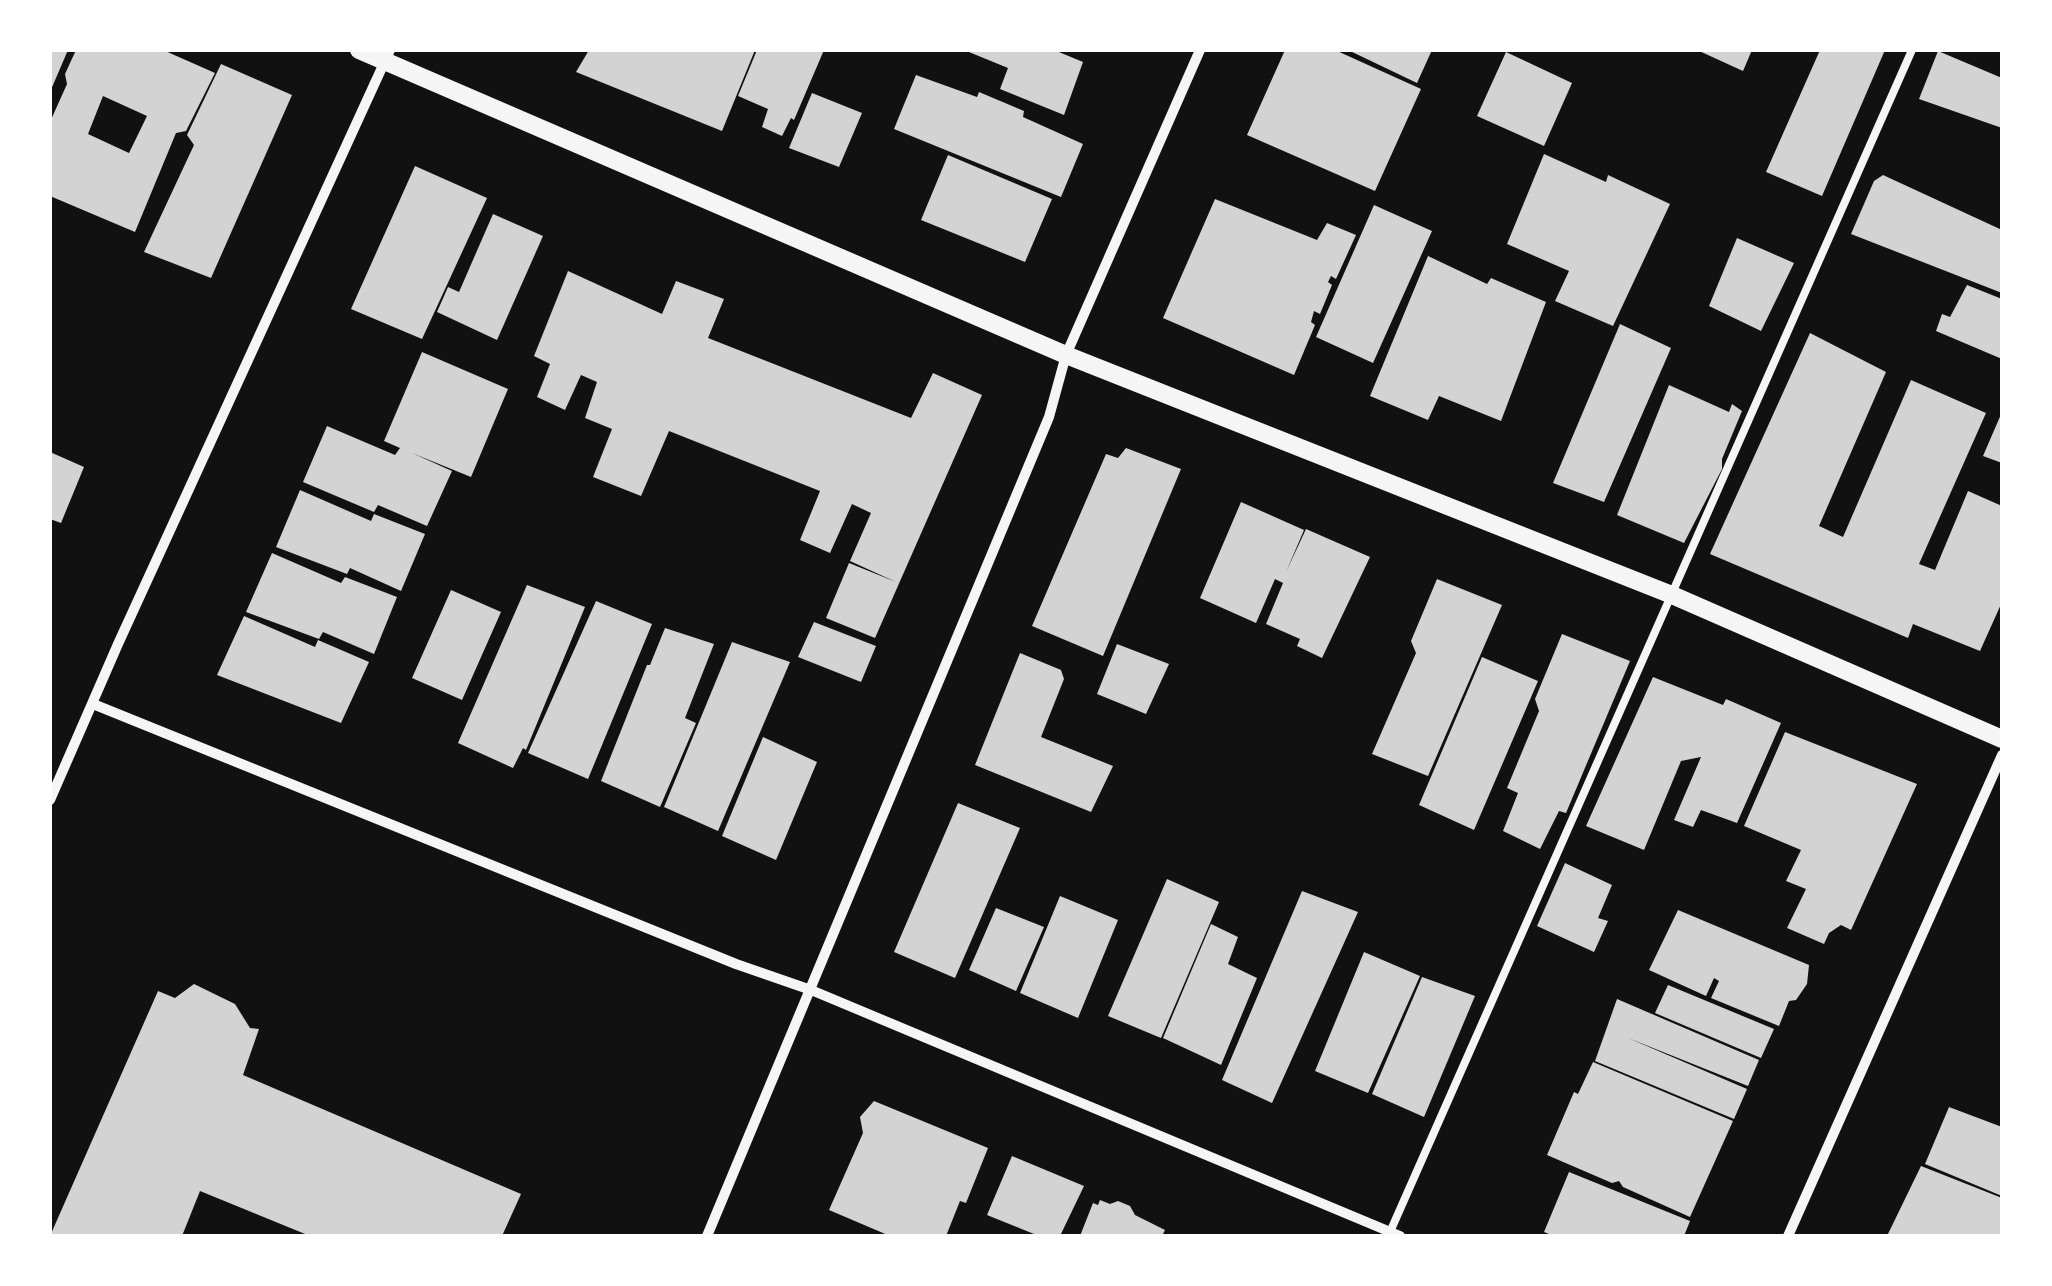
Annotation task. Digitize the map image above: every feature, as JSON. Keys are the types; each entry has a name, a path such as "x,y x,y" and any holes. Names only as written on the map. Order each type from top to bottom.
{"street":[{"path":"359,50 387,56 1066,355 1672,596 2002,739"},
{"path":"707,1236 1050,417 1066,355 1200,50"},
{"path":"50,800 387,56"},
{"path":"93,704 736,964 811,990 1395,1234"},
{"path":"1788,1236 2002,755"}],"lane":[{"path":"1395,1234 1912,50"}],"building":[{"path":"50,50 68,50 50,92"},
{"path":"76,50 163,50 215,73 186,131 176,133 135,232 50,196 50,122 67,84 65,74","holes":["103,96 147,116 129,153 88,134"]},
{"path":"589,50 755,50 722,131 576,72"},
{"path":"757,50 824,50 794,120 791,118 782,136 762,127 768,109 738,96"},
{"path":"964,50 1054,50 1083,62 1064,115 1000,89 1008,68"},
{"path":"1285,50 1335,50 1421,89 1375,191 1247,135"},
{"path":"1348,50 1432,50 1417,83"},
{"path":"1697,50 1752,50 1743,71"},
{"path":"1820,50 1885,50 1822,196 1766,172"},
{"path":"1938,51 2002,78 2002,128 1919,99"},
{"path":"1506,52 1572,83 1544,146 1477,116"},
{"path":"221,64 292,95 211,278 144,252 194,145 187,135"},
{"path":"916,75 977,97 979,92 1024,111 1023,117 1083,144 1061,197 894,129"},
{"path":"812,93 862,113 839,167 789,148"},
{"path":"1544,154 1606,182 1608,175 1670,204 1613,326 1555,301 1569,271 1507,244"},
{"path":"948,155 1052,199 1025,262 921,220"},
{"path":"415,166 487,198 422,339 351,309"},
{"path":"1883,175 2002,230 2002,293 1851,234 1874,181"},
{"path":"1215,199 1317,240 1327,223 1356,235 1336,279 1331,276 1328,282 1332,285 1320,314 1314,311 1311,322 1315,325 1294,375 1163,318"},
{"path":"1374,205 1432,231 1373,363 1316,337"},
{"path":"493,214 543,236 497,340 437,312 448,287 459,292"},
{"path":"1737,238 1794,263 1761,331 1709,306"},
{"path":"1428,256 1487,284 1491,278 1546,302 1501,421 1439,396 1428,420 1370,396"},
{"path":"568,271 662,314 676,281 724,299 708,338 911,418 933,373 982,395 875,638 826,618 849,563 896,582 850,561 871,513 852,504 830,553 800,540 820,491 669,431 641,496 593,477 612,429 585,418 597,382 581,375 565,410 537,397 550,364 534,356"},
{"path":"1967,285 2002,299 2002,359 1936,331 1942,314 1950,317"},
{"path":"1620,324 1671,348 1604,502 1553,483"},
{"path":"1810,333 1886,372 1819,526 1843,537 1911,380 1986,413 1919,564 1935,570 1968,491 2002,506 2002,602 1980,651 1913,624 1908,638 1710,554"},
{"path":"422,352 508,389 471,477 412,453 452,471 427,526 378,505 374,512 303,482 327,426 395,455 400,448 384,441"},
{"path":"1669,385 1729,412 1732,404 1742,411 1722,459 1722,469 1684,543 1617,515"},
{"path":"2002,412 2002,463 1983,456"},
{"path":"1126,448 1181,469 1103,656 1032,626 1106,454 1118,458"},
{"path":"50,452 84,467 61,523 50,519"},
{"path":"300,490 371,521 374,514 425,534 401,591 350,568 347,574 276,547"},
{"path":"1241,502 1304,530 1286,572 1306,529 1370,557 1322,658 1297,646 1300,639 1266,624 1283,583 1275,579 1256,623 1200,598"},
{"path":"272,553 341,583 345,577 397,597 374,654 323,632 319,639 246,612"},
{"path":"1437,579 1502,605 1428,776 1372,754 1416,653 1411,641"},
{"path":"527,585 585,607 526,750 523,748 513,768 458,743"},
{"path":"451,590 501,612 462,700 412,678"},
{"path":"596,601 652,624 588,779 528,753"},
{"path":"244,616 315,647 318,640 369,662 341,723 217,675"},
{"path":"814,622 876,646 861,682 798,657"},
{"path":"665,628 714,644 685,718 696,723 660,807 601,781"},
{"path":"1562,634 1630,661 1566,813 1559,811 1540,849 1503,831 1518,793 1507,788 1539,711 1535,699"},
{"path":"732,642 790,662 718,831 664,807"},
{"path":"1117,644 1169,664 1146,714 1097,694"},
{"path":"1020,653 1061,670 1064,679 1041,737 1113,766 1091,812 975,765"},
{"path":"1482,657 1538,681 1474,830 1419,805"},
{"path":"1653,677 1723,705 1726,699 1781,723 1737,823 1701,810 1693,827 1674,820 1701,757 1681,761 1644,850 1586,826"},
{"path":"1785,732 1917,784 1851,930 1841,925 1829,933 1824,944 1787,928 1806,889 1786,881 1801,850 1744,826"},
{"path":"763,737 817,762 776,860 722,836"},
{"path":"958,803 1020,828 955,978 894,952"},
{"path":"1565,863 1612,885 1598,918 1608,921 1594,952 1537,926"},
{"path":"1167,879 1219,902 1161,1038 1108,1016"},
{"path":"1302,891 1358,912 1272,1103 1222,1080"},
{"path":"1060,896 1118,920 1078,1018 1020,993"},
{"path":"996,908 1044,927 1016,991 969,970"},
{"path":"1678,910 1809,965 1807,984 1796,1000 1789,1001 1779,1026 1711,998 1719,981 1714,978 1706,996 1649,970"},
{"path":"1211,924 1238,937 1228,964 1257,978 1221,1065 1163,1038"},
{"path":"1364,952 1420,976 1368,1093 1315,1071"},
{"path":"1422,977 1475,996 1424,1117 1372,1094"},
{"path":"194,984 235,1004 250,1028 259,1029 243,1075 521,1194 502,1236 310,1236 200,1191 182,1236 50,1236 158,991 175,998"},
{"path":"1668,985 1774,1029 1761,1058 1655,1013"},
{"path":"1617,999 1759,1060 1748,1086 1628,1038 1747,1089 1734,1119 1595,1061"},
{"path":"1593,1062 1733,1121 1690,1217 1623,1187 1619,1181 1612,1183 1547,1155 1574,1092 1578,1094"},
{"path":"874,1101 988,1148 966,1203 960,1201 946,1236 890,1236 829,1210 863,1133 860,1117"},
{"path":"1949,1107 2002,1127 2002,1196 1925,1164"},
{"path":"1012,1156 1084,1186 1060,1236 1039,1236 987,1215"},
{"path":"1921,1166 2002,1198 2002,1236 1887,1236"},
{"path":"1569,1172 1690,1221 1684,1236 1554,1236 1544,1232"},
{"path":"1100,1200 1130,1206 1135,1215 1165,1230 1162,1236 1080,1236 1093,1203 1098,1205"}]}
